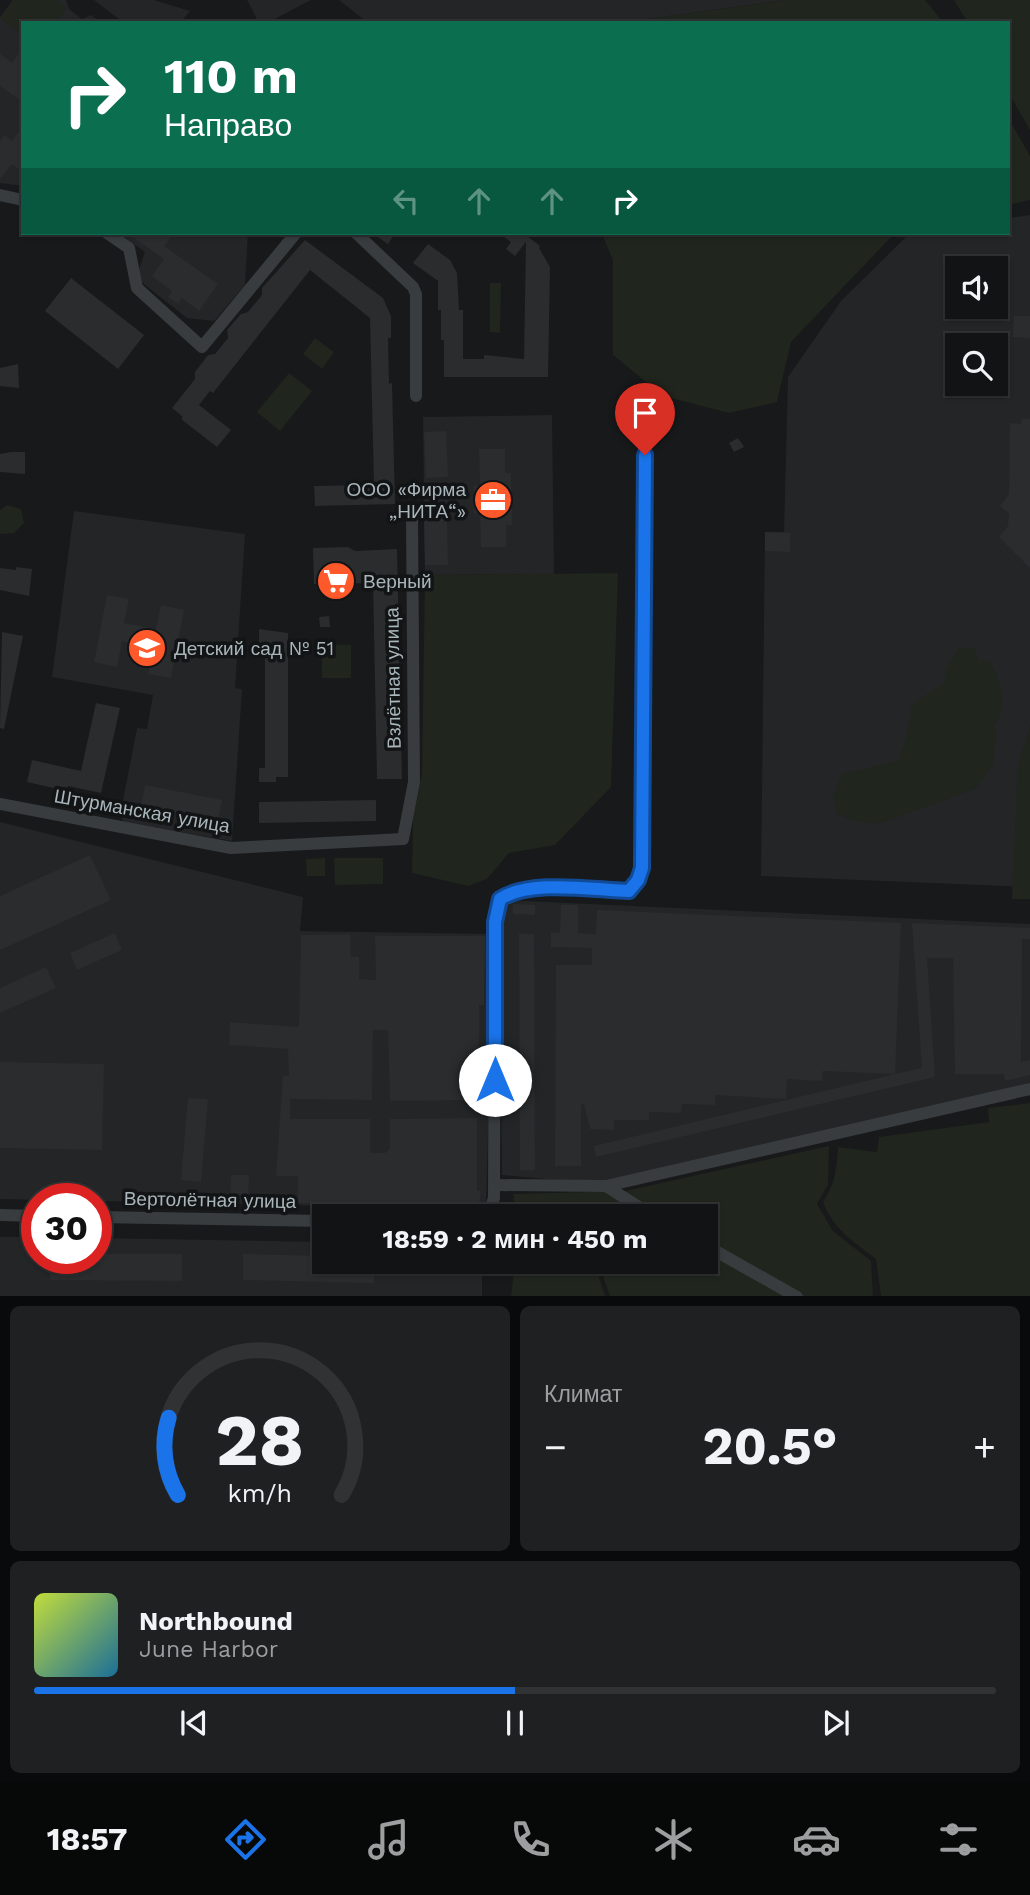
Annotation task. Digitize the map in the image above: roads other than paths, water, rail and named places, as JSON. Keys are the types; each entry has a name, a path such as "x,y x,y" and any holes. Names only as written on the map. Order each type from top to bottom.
{"street":[{"path":"0,195 21,200"},
{"path":"110,235 129,248 137,288 202,347 292,236"},
{"path":"358,235 413,287 416,294 416,396"},
{"path":"492,1204 495,1185 496,909 500,899 510,892 529,888 629,891 638,880 642,868 645,455"},
{"name":"Взлётная улица","path":"402,839 414,782 412,516"},
{"name":"Штурманская улица","path":"0,804 231,848 402,839"},
{"path":"495,1185 607,1186 1030,1089"},
{"path":"607,1186 635,1204"},
{"path":"0,1215 21,1216"},
{"name":"Вертолётная улица","path":"112,1217 312,1221"},
{"path":"718,1252 795,1296"}],"place":[{"name":"ООО «Фирма „НИТА“»","path":"493,500"},
{"name":"Верный","path":"336,581"},
{"name":"Детский сад № 51","path":"147,648"}]}
